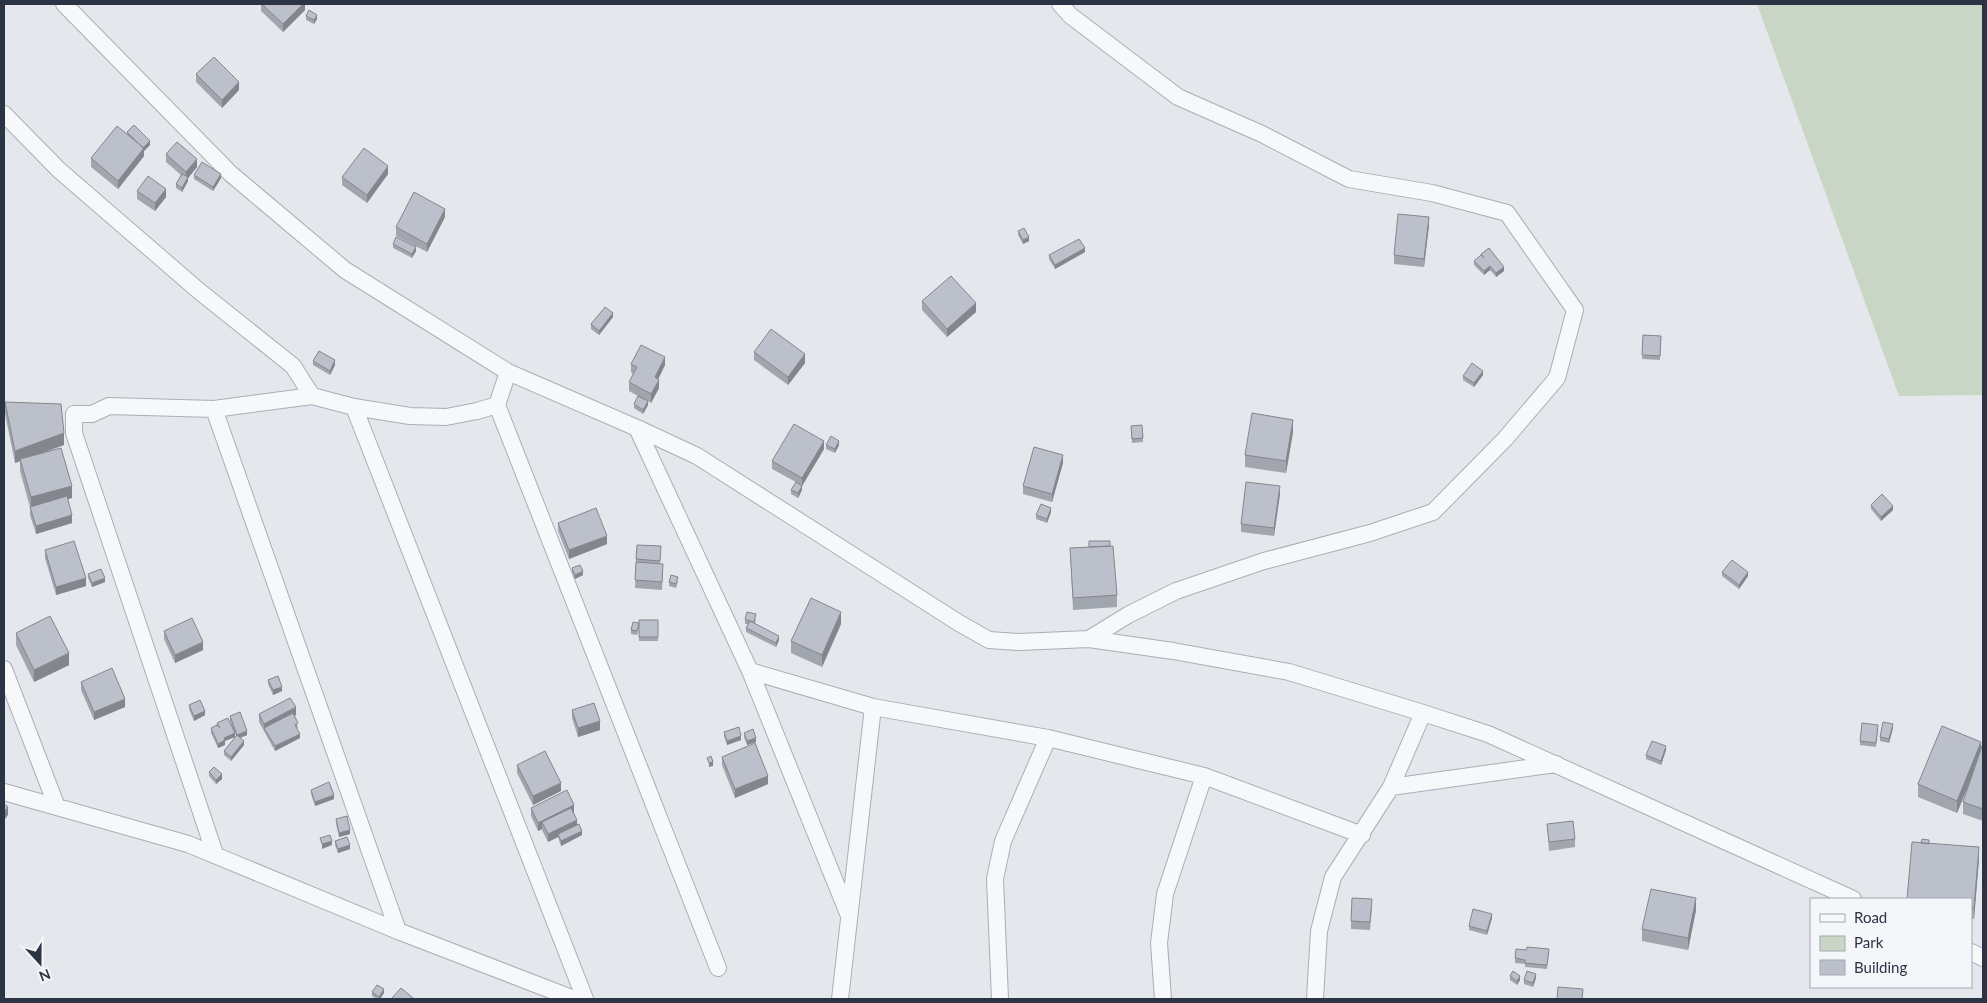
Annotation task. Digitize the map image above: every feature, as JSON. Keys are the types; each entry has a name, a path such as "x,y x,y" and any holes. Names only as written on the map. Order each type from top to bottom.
{"street":[{"path":"64,4 231,174 345,270 508,372 697,456 959,623 989,640 1019,642 1089,639 1173,651 1289,672 1488,734 1851,898"},
{"path":"1060,4 1071,16 1178,97 1262,134 1349,179 1432,193 1507,213 1575,310 1557,378 1505,439 1433,512 1370,533 1264,561 1176,591 1128,615 1089,639"},
{"path":"4,114 59,170 199,291 293,366 312,396"},
{"path":"508,372 497,405 718,968"},
{"path":"56,413 92,414 109,406 214,409 312,396 354,407 410,416 446,416 477,411 497,405"},
{"path":"354,407 585,999"},
{"path":"214,409 398,931"},
{"path":"74,414 74,433 215,854"},
{"path":"637,428 750,671 848,916"},
{"path":"4,668 57,807"},
{"path":"750,671 873,707 1048,738 1204,776 1362,835"},
{"path":"840,999 873,707"},
{"path":"1315,999 1319,931 1333,877 1362,835 1391,787 1423,713"},
{"path":"1000,999 995,879 1003,841 1048,738"},
{"path":"1391,787 1556,764"},
{"path":"1163,999 1159,943 1165,894 1204,776"},
{"path":"4,792 188,844 398,931 574,999"}],"green space":[{"path":"1757,4 1983,4 1983,395 1899,396"}],"building":[{"path":"262,4 303,4 283,24"},
{"path":"309,10 317,15 314,20 306,16"},
{"path":"214,57 239,82 222,100 196,74"},
{"path":"134,125 150,141 143,148 127,132"},
{"path":"117,126 144,148 118,181 91,158"},
{"path":"177,142 197,159 186,172 166,154"},
{"path":"364,148 388,166 367,195 342,177"},
{"path":"202,162 221,174 213,187 194,175"},
{"path":"182,174 188,177 182,188 176,184"},
{"path":"148,176 166,189 155,203 137,191"},
{"path":"414,192 445,209 427,244 396,227"},
{"path":"1398,214 1429,217 1424,259 1394,255"},
{"path":"1024,228 1029,237 1023,240 1018,231"},
{"path":"396,237 416,247 412,254 393,244"},
{"path":"1079,239 1085,248 1055,265 1049,255"},
{"path":"1489,248 1504,267 1496,273 1490,266 1484,271 1474,261 1481,255 1484,258 1481,254"},
{"path":"951,276 976,303 947,329 922,301"},
{"path":"605,307 613,313 599,331 591,324"},
{"path":"771,329 805,354 788,377 754,352"},
{"path":"1643,335 1661,336 1660,356 1642,355"},
{"path":"641,345 665,357 655,377 659,380 651,394 629,382 637,367 631,364"},
{"path":"319,351 335,360 330,371 313,361"},
{"path":"1472,363 1483,371 1474,383 1463,376"},
{"path":"638,396 648,401 643,410 634,404"},
{"path":"5,402 61,404 64,433 15,451"},
{"path":"1252,413 1293,420 1286,461 1245,455"},
{"path":"794,424 824,441 802,478 772,461"},
{"path":"1142,425 1143,438 1132,439 1131,426"},
{"path":"831,436 839,441 835,449 826,445"},
{"path":"1034,447 1063,455 1052,494 1023,486"},
{"path":"61,448 72,486 31,497 20,459"},
{"path":"796,482 802,486 798,493 791,490"},
{"path":"1246,482 1280,486 1274,528 1241,524"},
{"path":"1882,494 1893,506 1881,517 1871,505"},
{"path":"67,496 72,515 36,526 30,507"},
{"path":"1041,504 1051,508 1047,519 1036,515"},
{"path":"596,508 607,536 569,550 558,523"},
{"path":"74,541 86,578 56,587 45,550"},
{"path":"1089,541 1110,541 1110,546 1089,547"},
{"path":"637,545 661,546 660,561 636,559"},
{"path":"1113,546 1117,595 1073,598 1070,548"},
{"path":"1732,560 1748,572 1739,585 1722,572"},
{"path":"636,562 663,564 662,582 635,580"},
{"path":"580,565 583,571 575,575 572,568"},
{"path":"101,569 105,578 92,583 88,574"},
{"path":"671,575 678,577 676,584 669,582"},
{"path":"811,598 841,612 822,655 791,641"},
{"path":"747,612 756,614 754,622 745,619"},
{"path":"50,616 69,653 34,670 16,633"},
{"path":"192,618 203,642 175,655 164,631"},
{"path":"639,620 658,620 658,637 639,637"},
{"path":"750,621 779,636 776,643 746,628"},
{"path":"633,622 639,623 637,631 631,630"},
{"path":"112,668 125,699 94,712 81,682"},
{"path":"278,676 282,687 273,690 268,680"},
{"path":"290,698 296,707 264,724 259,714"},
{"path":"200,700 205,711 194,716 189,705"},
{"path":"594,703 600,721 578,728 572,710"},
{"path":"240,712 247,731 237,735 230,716"},
{"path":"293,713 298,723 295,725 300,734 275,746 264,728"},
{"path":"228,718 235,733 224,738 225,740 218,744 211,728 217,725 220,728 217,723"},
{"path":"1883,722 1893,724 1889,739 1880,737"},
{"path":"1862,723 1878,725 1876,743 1860,741"},
{"path":"1942,726 1981,742 1957,801 1918,784"},
{"path":"739,727 741,736 727,741 724,732"},
{"path":"753,729 756,738 747,741 744,733"},
{"path":"237,735 244,741 231,757 224,751"},
{"path":"1652,741 1666,746 1661,761 1646,755"},
{"path":"755,743 768,776 735,789 722,757"},
{"path":"1983,743 1983,809 1963,802"},
{"path":"545,751 561,783 533,796 517,765"},
{"path":"711,756 713,762 709,763 707,758"},
{"path":"214,767 222,774 216,780 209,772"},
{"path":"329,782 334,795 315,802 311,790"},
{"path":"567,790 574,805 538,823 531,808"},
{"path":"4,804 8,807 4,812"},
{"path":"571,808 577,820 548,834 542,822"},
{"path":"347,816 350,830 339,833 336,819"},
{"path":"1573,821 1575,839 1549,842 1547,824"},
{"path":"579,824 582,831 561,841 558,834"},
{"path":"330,835 332,841 322,844 320,838"},
{"path":"347,837 350,845 338,849 335,841"},
{"path":"1922,839 1929,840 1929,844 1921,843"},
{"path":"1912,842 1979,847 1974,907 1972,907 1972,898 1907,898"},
{"path":"1651,889 1696,898 1688,938 1642,929"},
{"path":"1352,898 1372,899 1370,922 1351,921"},
{"path":"1473,909 1492,914 1487,931 1469,926"},
{"path":"1527,947 1549,949 1547,965 1525,963 1525,960 1515,958 1516,949 1526,950"},
{"path":"1513,971 1520,976 1517,981 1510,976"},
{"path":"1527,971 1536,974 1533,983 1524,980"},
{"path":"377,985 384,989 379,997 372,992"},
{"path":"1558,987 1583,989 1582,999 1557,999"},
{"path":"401,988 413,998 391,999"}]}
